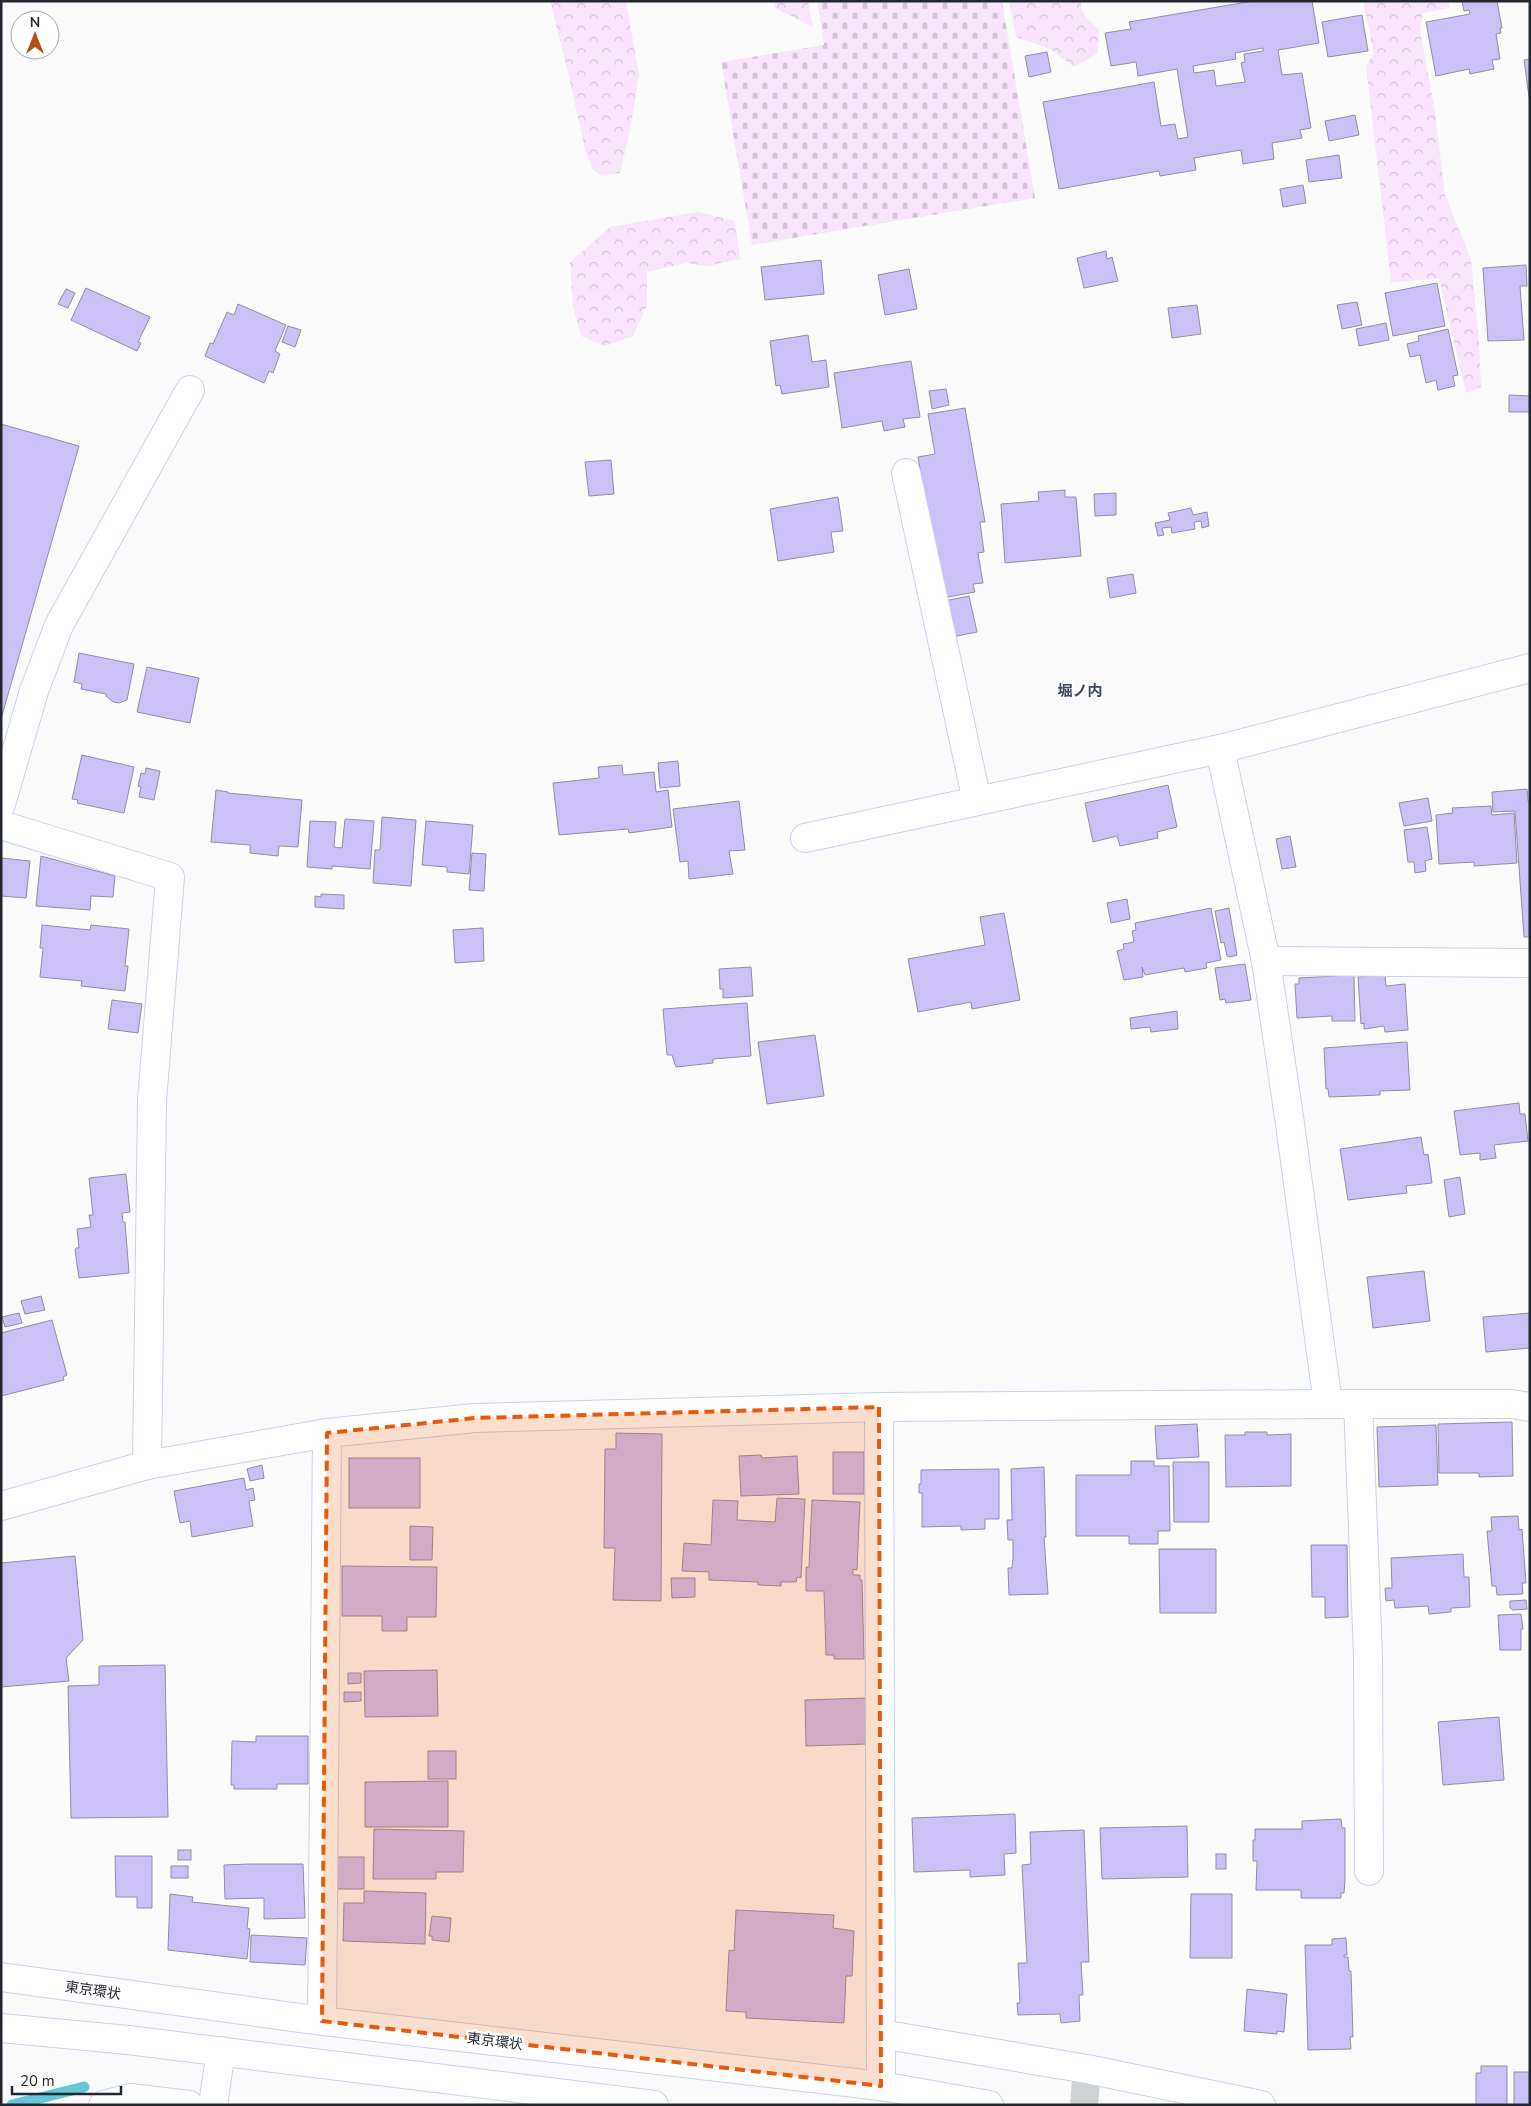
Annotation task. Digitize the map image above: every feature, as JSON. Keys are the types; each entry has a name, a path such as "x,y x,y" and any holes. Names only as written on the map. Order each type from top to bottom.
{"main road":[{"path":"1,804 34,691 59,626 190,390"},
{"path":"906,473 977,801"},
{"path":"805,838 1220,749 1530,668"},
{"path":"1220,749 1266,961 1328,1404"},
{"path":"1,825 170,878 152,1101 147,1465"},
{"path":"1266,961 1530,963"},
{"path":"1,1506 147,1465 327,1433 475,1418 879,1408 1328,1404 1511,1404 1530,1407"},
{"path":"1358,1404 1368,1655 1369,1871"},
{"path":"879,1408 881,2086"},
{"path":"322,2022 327,1433"},
{"name":"東京環状","path":"1,1977 322,2022 881,2086 989,2105"},
{"path":"1,2028 128,2040 654,2105"},
{"path":"881,2034 1087,2069 1261,2105"},
{"path":"213,2105 221,2051"},
{"path":"103,2105 130,2098 190,2105"}],"highlighted area":[{"path":"879,1407 881,2086 322,2021 327,1433 475,1418"}],"green space":[{"path":"550,1 626,1 639,75 630,131 620,173 602,176 592,169 585,150"},
{"path":"774,1 808,1 813,27 775,8"},
{"path":"817,1 1002,1 1035,198 752,245 721,62 824,45"},
{"path":"1009,1 1081,1 1084,14 1099,30 1098,53 1074,67 1050,49 1016,37"},
{"path":"1363,1 1449,1 1449,8 1423,13 1420,30 1435,112 1445,195 1471,259 1479,341 1481,387 1466,393 1439,279 1391,282 1366,66 1374,53"},
{"path":"698,212 735,221 740,259 707,266 686,263 647,272 647,305 633,336 605,346 581,336 573,306 570,263 610,227"}],"building":[{"path":"1253,1 1312,1 1319,43 1278,50 1282,75 1302,73 1311,128 1300,130 1302,138 1272,143 1274,159 1243,164 1241,150 1194,158 1196,170 1160,176 1159,171 1059,189 1043,102 1154,82 1161,126 1175,124 1178,139 1188,137 1177,69 1138,76 1136,62 1111,66 1105,33 1131,29 1129,22","holes":["1263,48 1263,51 1244,54 1245,62 1241,63 1245,82 1216,86 1214,70 1194,73 1193,66 1236,59 1235,53"]},
{"path":"1462,1 1497,1 1502,28 1500,28 1501,33 1496,34 1500,59 1492,60 1494,69 1470,74 1469,69 1436,76 1426,22 1470,14 1469,10 1464,11"},
{"path":"1362,15 1368,51 1328,57 1322,22"},
{"path":"1047,52 1051,72 1029,77 1025,56"},
{"path":"1530,59 1530,104 1524,60"},
{"path":"1355,115 1359,135 1329,141 1325,121"},
{"path":"1339,155 1342,178 1309,182 1306,160"},
{"path":"1303,185 1306,203 1283,207 1280,189"},
{"path":"1106,251 1107,259 1112,257 1118,281 1084,288 1077,258"},
{"path":"821,260 824,294 765,300 761,267"},
{"path":"1526,265 1527,286 1520,286 1524,340 1488,341 1483,268"},
{"path":"909,269 917,309 885,315 878,275"},
{"path":"1437,283 1445,326 1393,336 1385,293"},
{"path":"86,288 150,317 138,342 141,343 137,351 71,320"},
{"path":"66,289 75,293 68,308 58,304"},
{"path":"1357,302 1362,325 1342,329 1337,305"},
{"path":"238,304 286,325 275,351 280,354 273,373 269,371 264,383 205,356 210,343 213,344 227,312 234,315"},
{"path":"1197,305 1201,334 1172,338 1168,308"},
{"path":"1386,323 1389,340 1359,346 1356,329"},
{"path":"288,326 301,330 295,347 282,342"},
{"path":"1448,329 1458,375 1453,376 1455,386 1438,390 1436,380 1426,383 1420,355 1410,357 1407,344 1419,341 1418,336"},
{"path":"808,335 812,362 826,360 829,387 782,394 780,385 776,386 770,341"},
{"path":"911,361 920,417 903,419 905,427 884,431 882,421 842,428 834,373"},
{"path":"946,389 949,405 932,409 929,391"},
{"path":"1509,395 1530,396 1530,412 1509,412"},
{"path":"965,408 985,522 980,522 984,552 978,553 983,583 973,584 975,592 943,598 918,457 935,454 928,414"},
{"path":"1,424 79,446 1,719"},
{"path":"611,460 614,494 589,496 585,462"},
{"path":"1065,490 1065,497 1076,497 1081,556 1005,563 1001,504 1039,501 1038,492"},
{"path":"1116,493 1116,515 1095,516 1094,494"},
{"path":"838,497 843,531 831,532 834,552 778,561 770,509"},
{"path":"1191,508 1193,515 1207,512 1209,526 1202,528 1201,521 1194,522 1195,529 1172,533 1171,527 1162,528 1164,535 1158,536 1155,523 1170,520 1168,513"},
{"path":"1133,574 1136,593 1110,598 1107,578"},
{"path":"969,596 977,632 952,637 944,601"},
{"path":"79,653 134,664 127,700 119,703 113,702 106,694 81,689 82,684 74,682"},
{"path":"147,667 199,678 190,723 137,712"},
{"path":"82,755 134,767 124,813 77,803 78,800 72,799"},
{"path":"678,761 680,786 660,788 658,763"},
{"path":"622,765 623,775 654,772 656,792 668,790 672,827 629,833 628,829 559,835 553,783 599,778 598,767"},
{"path":"146,768 160,771 154,800 139,797 141,787 138,786 141,773 145,774"},
{"path":"1168,785 1177,827 1157,832 1158,838 1120,846 1117,836 1093,842 1085,803"},
{"path":"1527,789 1528,801 1530,801 1530,937 1524,937 1515,811 1493,812 1492,792"},
{"path":"216,790 228,793 302,800 298,847 279,846 278,856 250,853 250,845 211,842"},
{"path":"1428,798 1432,821 1404,826 1399,803"},
{"path":"739,801 745,850 729,851 733,874 689,879 688,861 680,862 673,809"},
{"path":"1491,806 1492,815 1514,813 1517,863 1474,866 1474,862 1439,864 1436,815 1453,813 1452,808"},
{"path":"382,817 416,820 411,886 373,883 375,850 380,850"},
{"path":"345,819 374,821 370,869 332,866 332,869 307,867 310,821 336,822 334,847 342,848"},
{"path":"426,821 473,825 469,874 447,872 447,867 422,865"},
{"path":"1427,827 1432,859 1425,861 1426,871 1415,873 1414,862 1408,862 1404,830"},
{"path":"1290,836 1296,867 1282,869 1276,839"},
{"path":"1,852 2,858 30,861 26,898 1,896"},
{"path":"472,853 486,854 484,891 469,890"},
{"path":"41,856 115,876 113,897 91,896 90,910 36,906"},
{"path":"321,894 344,895 344,909 315,907 315,896 321,897"},
{"path":"1127,899 1130,919 1111,923 1107,903"},
{"path":"1211,908 1221,960 1206,963 1207,968 1185,972 1184,968 1145,975 1142,967 1143,977 1124,980 1117,951 1124,949 1123,944 1134,942 1132,931 1136,930 1135,923"},
{"path":"1229,908 1237,955 1230,957 1227,956 1224,942 1221,943 1215,911"},
{"path":"1004,913 1020,1000 972,1009 971,1002 918,1012 908,959 985,945 980,917"},
{"path":"42,925 90,930 91,925 129,929 125,966 128,966 125,991 81,986 82,981 40,977 43,948 40,948"},
{"path":"483,928 484,961 455,963 453,930"},
{"path":"1245,964 1251,1000 1226,1003 1225,999 1220,1000 1215,968"},
{"path":"751,967 753,996 723,998 723,989 720,989 719,969"},
{"path":"1354,975 1355,1021 1332,1021 1332,1016 1297,1018 1295,984 1299,984 1299,978"},
{"path":"1385,975 1386,986 1405,984 1408,1030 1385,1032 1384,1026 1364,1029 1364,1023 1361,1024 1358,977"},
{"path":"112,1000 142,1004 138,1033 108,1029"},
{"path":"747,1003 751,1056 713,1059 713,1063 676,1067 672,1055 667,1055 663,1009"},
{"path":"1177,1011 1178,1029 1151,1032 1150,1027 1131,1029 1130,1018"},
{"path":"815,1035 824,1096 767,1104 758,1042"},
{"path":"1407,1042 1410,1090 1380,1091 1380,1095 1329,1097 1328,1089 1326,1089 1324,1048"},
{"path":"1519,1103 1520,1114 1525,1114 1528,1141 1494,1145 1496,1158 1480,1160 1480,1153 1460,1155 1454,1111"},
{"path":"1421,1137 1424,1155 1428,1154 1432,1183 1406,1186 1407,1193 1348,1200 1340,1149"},
{"path":"126,1174 130,1212 122,1213 123,1222 125,1222 129,1273 79,1278 75,1250 79,1248 77,1229 91,1227 89,1215 93,1215 89,1178"},
{"path":"1460,1177 1465,1214 1449,1217 1444,1180"},
{"path":"1424,1271 1430,1321 1373,1328 1367,1277"},
{"path":"41,1296 45,1310 25,1314 21,1301"},
{"path":"19,1313 22,1323 5,1327 2,1317"},
{"path":"1530,1313 1530,1348 1486,1352 1483,1317"},
{"path":"52,1320 67,1375 63,1377 64,1380 1,1396 1,1333"},
{"path":"1512,1422 1513,1476 1479,1477 1479,1473 1439,1473 1438,1424"},
{"path":"1197,1424 1199,1457 1157,1459 1155,1426"},
{"path":"1436,1425 1438,1485 1379,1487 1377,1427"},
{"path":"1245,1432 1267,1432 1267,1435 1291,1434 1291,1486 1226,1487 1225,1435 1245,1435"},
{"path":"616,1433 662,1434 661,1601 613,1600 615,1548 604,1548 605,1449 616,1449"},
{"path":"833,1452 864,1452 864,1494 833,1494"},
{"path":"761,1455 762,1458 797,1456 799,1494 741,1496 739,1456"},
{"path":"349,1458 420,1458 420,1508 349,1508"},
{"path":"1131,1461 1154,1461 1154,1466 1169,1466 1170,1531 1158,1531 1158,1544 1129,1544 1129,1536 1076,1536 1076,1475 1131,1475"},
{"path":"1173,1462 1209,1462 1209,1522 1174,1522"},
{"path":"262,1465 264,1478 250,1481 247,1469"},
{"path":"1044,1467 1046,1537 1044,1537 1048,1594 1009,1595 1008,1568 1012,1568 1013,1558 1013,1540 1008,1540 1007,1520 1012,1520 1011,1469"},
{"path":"999,1469 999,1519 985,1519 985,1529 961,1530 961,1526 922,1527 922,1493 919,1493 921,1470"},
{"path":"244,1478 246,1490 253,1488 255,1500 249,1501 253,1526 192,1537 190,1521 180,1523 174,1491"},
{"path":"777,1498 805,1499 801,1578 797,1577 796,1582 781,1582 781,1586 758,1585 758,1582 709,1580 709,1572 682,1571 684,1543 711,1545 713,1500 738,1501 737,1520 775,1522"},
{"path":"812,1500 860,1502 857,1570 853,1569 853,1575 860,1575 860,1580 862,1580 864,1659 834,1659 834,1655 826,1655 824,1591 806,1591 806,1567 809,1567"},
{"path":"1518,1516 1519,1530 1522,1529 1526,1583 1522,1583 1523,1594 1497,1595 1496,1586 1492,1586 1487,1531 1492,1531 1491,1517"},
{"path":"410,1526 433,1527 432,1560 410,1560"},
{"path":"1311,1545 1347,1545 1348,1617 1325,1618 1325,1597 1312,1597"},
{"path":"1159,1549 1216,1549 1216,1613 1160,1613"},
{"path":"1463,1554 1464,1577 1469,1577 1470,1607 1451,1608 1451,1612 1429,1614 1428,1606 1395,1608 1394,1600 1386,1601 1385,1588 1392,1588 1391,1558"},
{"path":"75,1556 83,1640 66,1658 69,1681 1,1687 1,1563"},
{"path":"342,1566 437,1567 436,1617 407,1617 407,1631 382,1631 382,1616 342,1616"},
{"path":"671,1578 695,1578 695,1597 672,1598"},
{"path":"1526,1600 1527,1609 1513,1610 1510,1608 1510,1601"},
{"path":"1521,1614 1523,1629 1521,1629 1521,1650 1500,1650 1498,1615"},
{"path":"165,1665 168,1817 71,1818 68,1686 99,1685 99,1666"},
{"path":"437,1670 438,1716 365,1717 364,1671"},
{"path":"348,1673 361,1673 361,1683 348,1684"},
{"path":"344,1692 361,1692 361,1701 344,1702"},
{"path":"866,1698 867,1744 806,1746 805,1700"},
{"path":"1499,1717 1504,1780 1443,1785 1438,1722"},
{"path":"256,1736 308,1736 308,1784 277,1784 277,1789 234,1789 234,1785 231,1785 232,1741 256,1742"},
{"path":"428,1751 456,1751 456,1779 428,1779"},
{"path":"448,1781 448,1827 365,1827 365,1782"},
{"path":"1015,1814 1016,1853 1004,1854 1005,1875 970,1877 970,1870 914,1872 912,1818"},
{"path":"1341,1819 1342,1828 1345,1828 1345,1880 1344,1893 1341,1893 1341,1898 1301,1898 1301,1890 1256,1890 1257,1861 1253,1861 1255,1829 1302,1829 1302,1821"},
{"path":"1187,1826 1188,1877 1102,1879 1100,1828"},
{"path":"374,1829 464,1831 463,1872 436,1872 436,1879 373,1879"},
{"path":"1084,1830 1089,1962 1081,1962 1083,1995 1079,1995 1080,2021 1061,2023 1060,2014 1018,2015 1017,2003 1020,2003 1018,1963 1027,1963 1022,1865 1031,1864 1030,1832"},
{"path":"178,1850 191,1850 191,1860 178,1860"},
{"path":"1216,1854 1226,1854 1226,1869 1216,1869"},
{"path":"115,1856 152,1856 152,1908 137,1908 137,1897 116,1897"},
{"path":"336,1857 364,1857 364,1889 336,1889"},
{"path":"303,1864 305,1918 264,1919 264,1898 225,1899 224,1865"},
{"path":"171,1866 188,1866 188,1878 171,1878"},
{"path":"364,1891 426,1893 425,1944 343,1941 344,1903 364,1903"},
{"path":"170,1894 193,1897 192,1902 249,1908 247,1928 250,1929 247,1959 168,1950"},
{"path":"1191,1894 1232,1894 1232,1958 1190,1958"},
{"path":"736,1910 834,1915 833,1928 854,1931 852,1976 846,1976 844,2023 746,2018 746,2012 726,2011 729,1950 734,1951"},
{"path":"432,1916 451,1918 449,1942 432,1940 432,1936 429,1936"},
{"path":"251,1935 307,1938 305,1965 250,1962"},
{"path":"1346,1938 1347,1955 1344,1955 1344,1957 1348,1957 1349,1971 1351,1971 1353,2037 1350,2037 1351,2049 1308,2050 1305,1945 1332,1945 1332,1939"},
{"path":"1247,1989 1287,1994 1284,2032 1277,2031 1277,2034 1244,2031"},
{"path":"1481,2066 1507,2066 1507,2105 1476,2105 1476,2073 1481,2073"},
{"path":"1514,2072 1530,2072 1530,2105 1514,2105"}],"waterway":[{"path":"12,2105 84,2087"}],"tunnel":[{"path":"1084,2105 1087,2069"}],"district":[{"name":"堀ノ内","path":"1080,691"}]}
